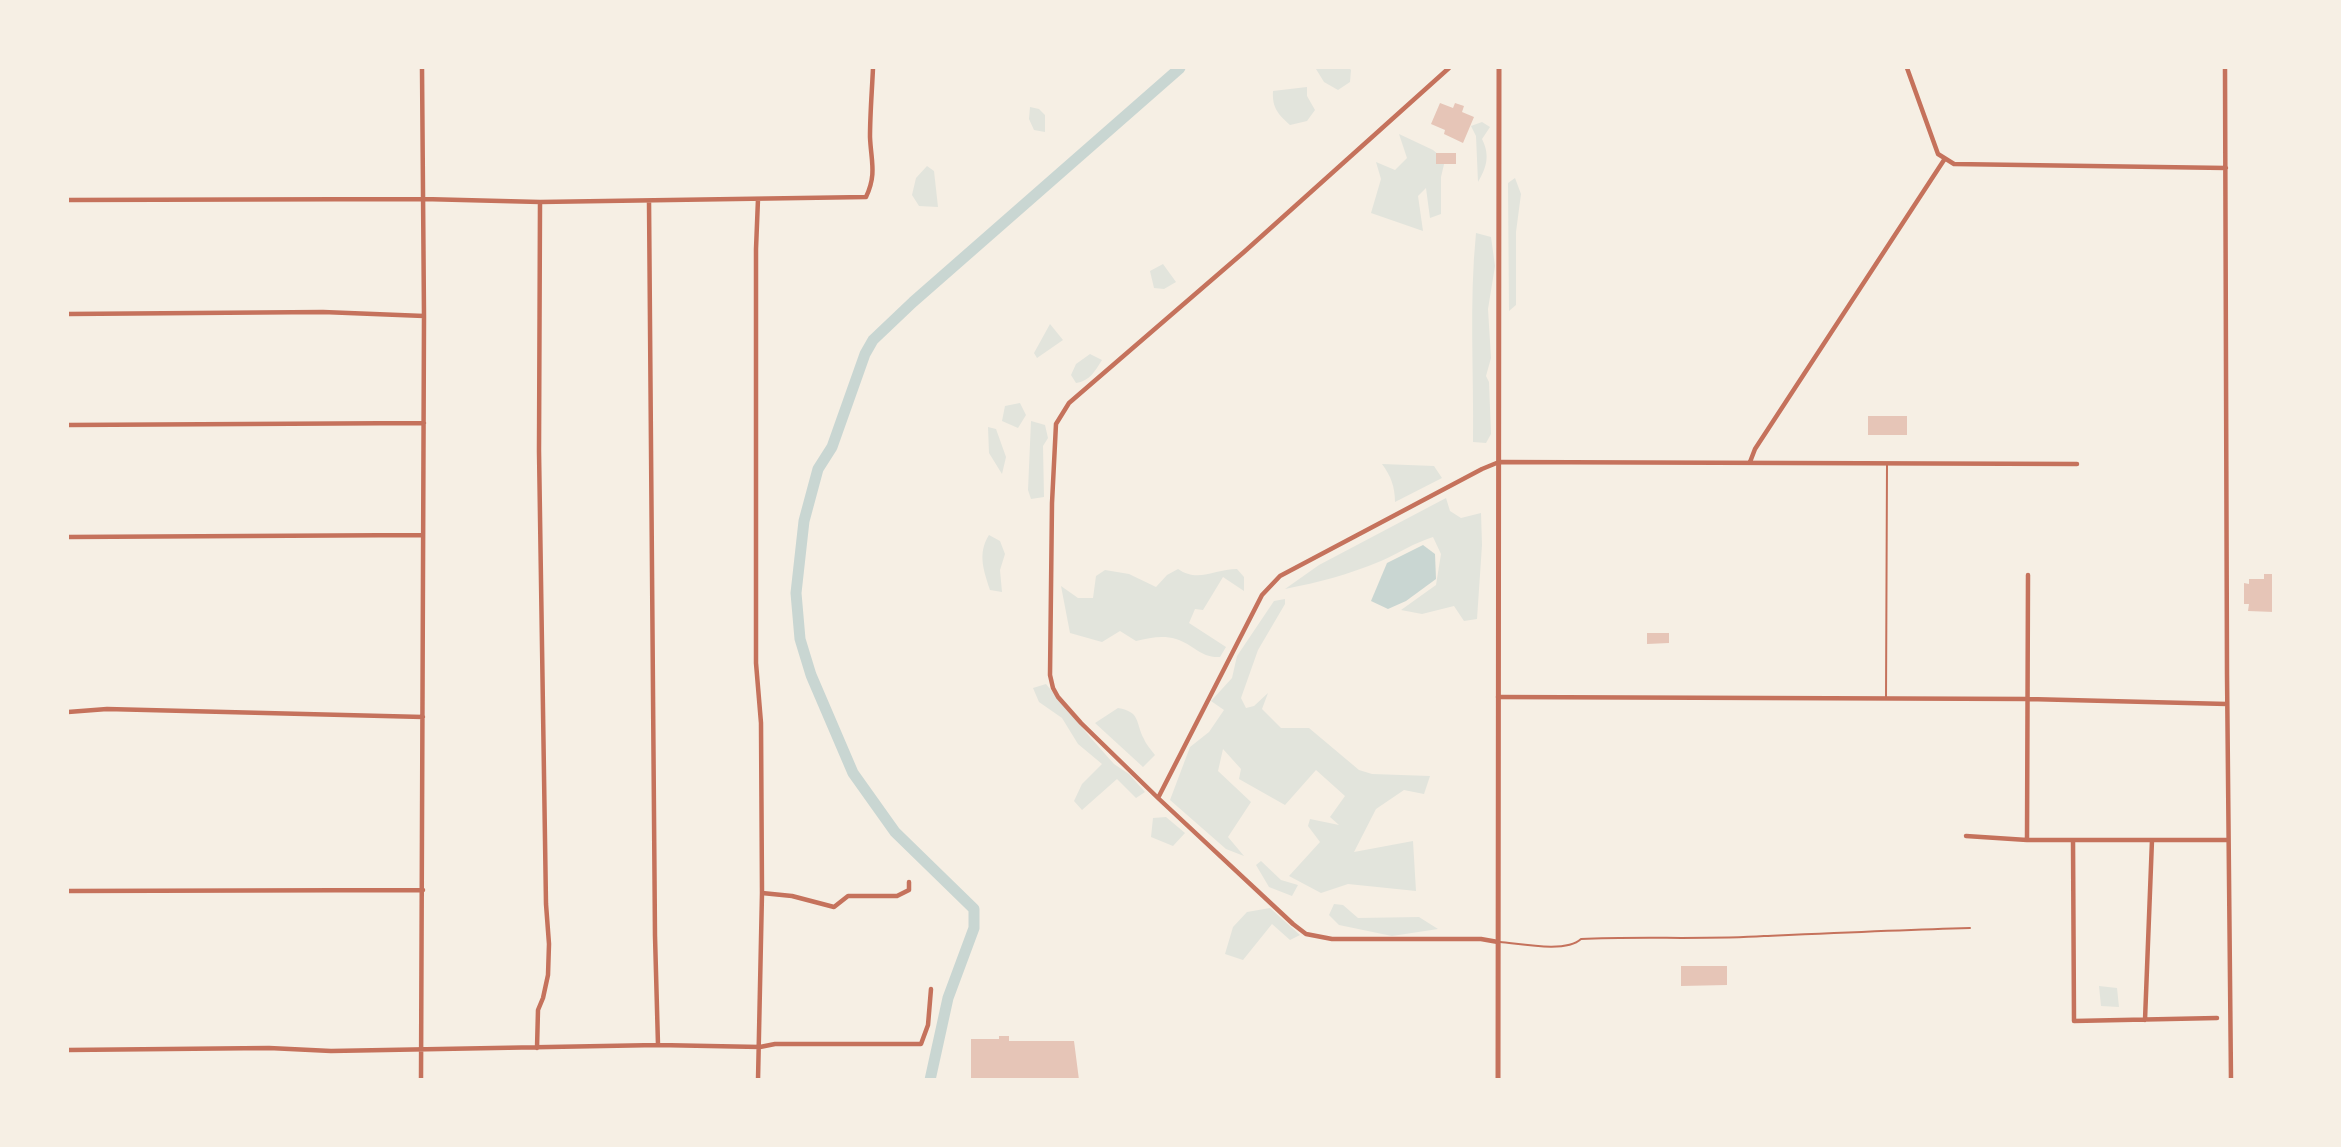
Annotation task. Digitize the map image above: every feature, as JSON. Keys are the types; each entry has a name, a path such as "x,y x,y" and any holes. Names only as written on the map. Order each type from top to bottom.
{"street":[{"path":"421,1080 424,423 422,68"},
{"path":"68,200 423,198 540,202 866,197 872,184 874,164 870,138 873,68"},
{"path":"1449,68 1244,252 1069,403 1056,424 1050,675 1053,688 1081,723 1158,798 1306,934 1332,940 1481,939 1498,942"},
{"path":"1498,1080 1499,68"},
{"path":"1907,68 1935,147 1944,160 1954,164 2226,168"},
{"path":"2226,68 2227,704 2231,1080"},
{"path":"1750,462 1756,449 1944,160"},
{"path":"758,199 756,249 756,663 760,723 762,893 758,1080"},
{"path":"649,201 655,936 658,1045"},
{"path":"537,1048 538,1010 547,983 549,944 546,904 540,460 540,202"},
{"path":"68,314 323,312 424,316"},
{"path":"68,425 424,423"},
{"path":"1158,798 1262,595 1270,584 1280,576 1482,469 1499,462 1750,462 1887,465 2077,464"},
{"path":"68,537 423,535"},
{"path":"2027,840 2028,575"},
{"path":"1498,697 1886,700 2028,699 2227,704"},
{"path":"68,712 107,709 423,718"},
{"path":"1966,836 2027,840 2228,840"},
{"path":"2073,840 2074,1021 2217,1018"},
{"path":"2145,1020 2152,840"},
{"path":"762,893 792,896 834,907 848,896 898,896 905,894 909,890 909,882"},
{"path":"68,891 423,890"},
{"path":"68,1050 269,1048 331,1051 658,1045 760,1048 775,1044 845,1046 921,1044 928,1025 931,989"}],"lane":[{"path":"1886,700 1887,465"},
{"path":"1498,942 1554,947 1574,945 1581,939 1599,938 1764,936 1817,932 1970,928"}],"shaded area":[{"path":"1349,68 1351,70 1350,82 1338,90 1324,82 1316,69"},
{"path":"1307,87 1307,96 1315,110 1307,121 1290,125 1277,110 1273,91"},
{"path":"1030,107 1039,109 1045,115 1045,132 1034,130 1029,119"},
{"path":"1482,122 1490,127 1482,139 1487,156 1484,171 1478,182 1476,136 1471,126"},
{"path":"1399,134 1433,150 1445,160 1441,177 1441,214 1430,218 1426,188 1418,196 1423,231 1371,213 1381,179 1376,162 1395,170 1407,158"},
{"path":"927,166 934,171 938,207 919,206 912,195 916,178"},
{"path":"1515,178 1521,194 1516,232 1516,305 1509,311 1508,183"},
{"path":"1476,233 1491,237 1495,266 1488,309 1491,358 1486,376 1489,382 1491,434 1486,443 1473,442 1472,311"},
{"path":"1163,264 1176,282 1164,289 1154,288 1150,271"},
{"path":"1050,324 1063,340 1037,358 1034,353"},
{"path":"1090,354 1102,360 1089,378 1076,383 1071,375 1076,364"},
{"path":"1020,403 1026,415 1018,428 1002,421 1005,406"},
{"path":"1031,421 1045,425 1048,438 1043,446 1044,497 1031,499 1028,490"},
{"path":"988,427 996,429 1006,457 1002,474 989,453"},
{"path":"1382,464 1434,466 1442,478 1395,502 1392,482"},
{"path":"1446,498 1450,511 1461,518 1481,513 1482,545 1477,619 1464,621 1454,606 1422,614 1401,610 1436,585 1441,554 1433,537 1357,570 1322,581 1285,589 1319,565"},
{"path":"989,535 1000,541 1005,554 1000,570 1002,592 990,590 984,569 983,549"},
{"path":"1423,545 1435,554 1436,579 1406,601 1388,609 1371,601 1387,563"},
{"path":"1178,569 1185,573 1200,575 1237,569 1244,577 1244,591 1223,577 1203,610 1195,609 1189,623 1226,647 1220,657 1207,655 1182,641 1166,637 1136,641 1120,631 1102,642 1070,633 1061,586 1078,598 1093,598 1096,576 1105,570 1129,574 1156,587 1167,575"},
{"path":"1285,599 1285,604 1258,650 1241,698 1246,708 1254,706 1268,693 1262,709 1281,728 1309,728 1359,770 1372,774 1430,776 1424,794 1404,790 1376,809 1354,852 1413,841 1416,891 1348,884 1321,893 1289,876 1320,842 1308,826 1310,819 1339,825 1330,817 1345,796 1316,770 1285,805 1239,779 1241,769 1223,749 1218,771 1251,802 1228,837 1244,856 1226,849 1170,800 1190,747 1209,732 1224,710 1211,701 1232,678 1237,656 1274,601"},
{"path":"1046,684 1114,764 1129,774 1145,792 1136,798 1117,779 1082,810 1074,801 1082,784 1102,764 1078,744 1062,718 1039,702 1033,688"},
{"path":"1118,708 1134,715 1145,741 1155,755 1143,767 1095,723"},
{"path":"1166,817 1185,833 1173,846 1151,837 1153,818"},
{"path":"1261,861 1281,880 1298,885 1292,896 1269,887 1256,865"},
{"path":"1334,904 1343,905 1358,918 1419,917 1438,929 1392,936 1339,925 1329,915"},
{"path":"1270,908 1300,935 1290,940 1272,924 1243,960 1225,954 1233,927 1247,912"},
{"path":"2099,986 2117,988 2119,1007 2101,1006"}],"building":[{"path":"1440,103 1453,108 1455,103 1464,106 1462,112 1474,117 1463,143 1444,134 1445,130 1431,124"},
{"path":"1436,153 1456,153 1456,164 1436,164"},
{"path":"1868,416 1907,416 1907,435 1868,435"},
{"path":"2264,574 2274,574 2274,612 2248,611 2249,604 2244,604 2244,583 2249,584 2249,579 2264,579"},
{"path":"1647,633 1669,633 1669,643 1647,644"},
{"path":"1681,966 1727,966 1727,985 1681,986"},
{"path":"999,1036 1009,1036 1009,1041 1074,1041 1079,1080 971,1080 971,1039 999,1039"}],"waterway":[{"path":"930,1080 948,998 974,928 974,909 895,832 853,773 811,675 800,639 796,593 804,521 818,469 832,447 865,354 873,340 913,302 1180,68"}]}
